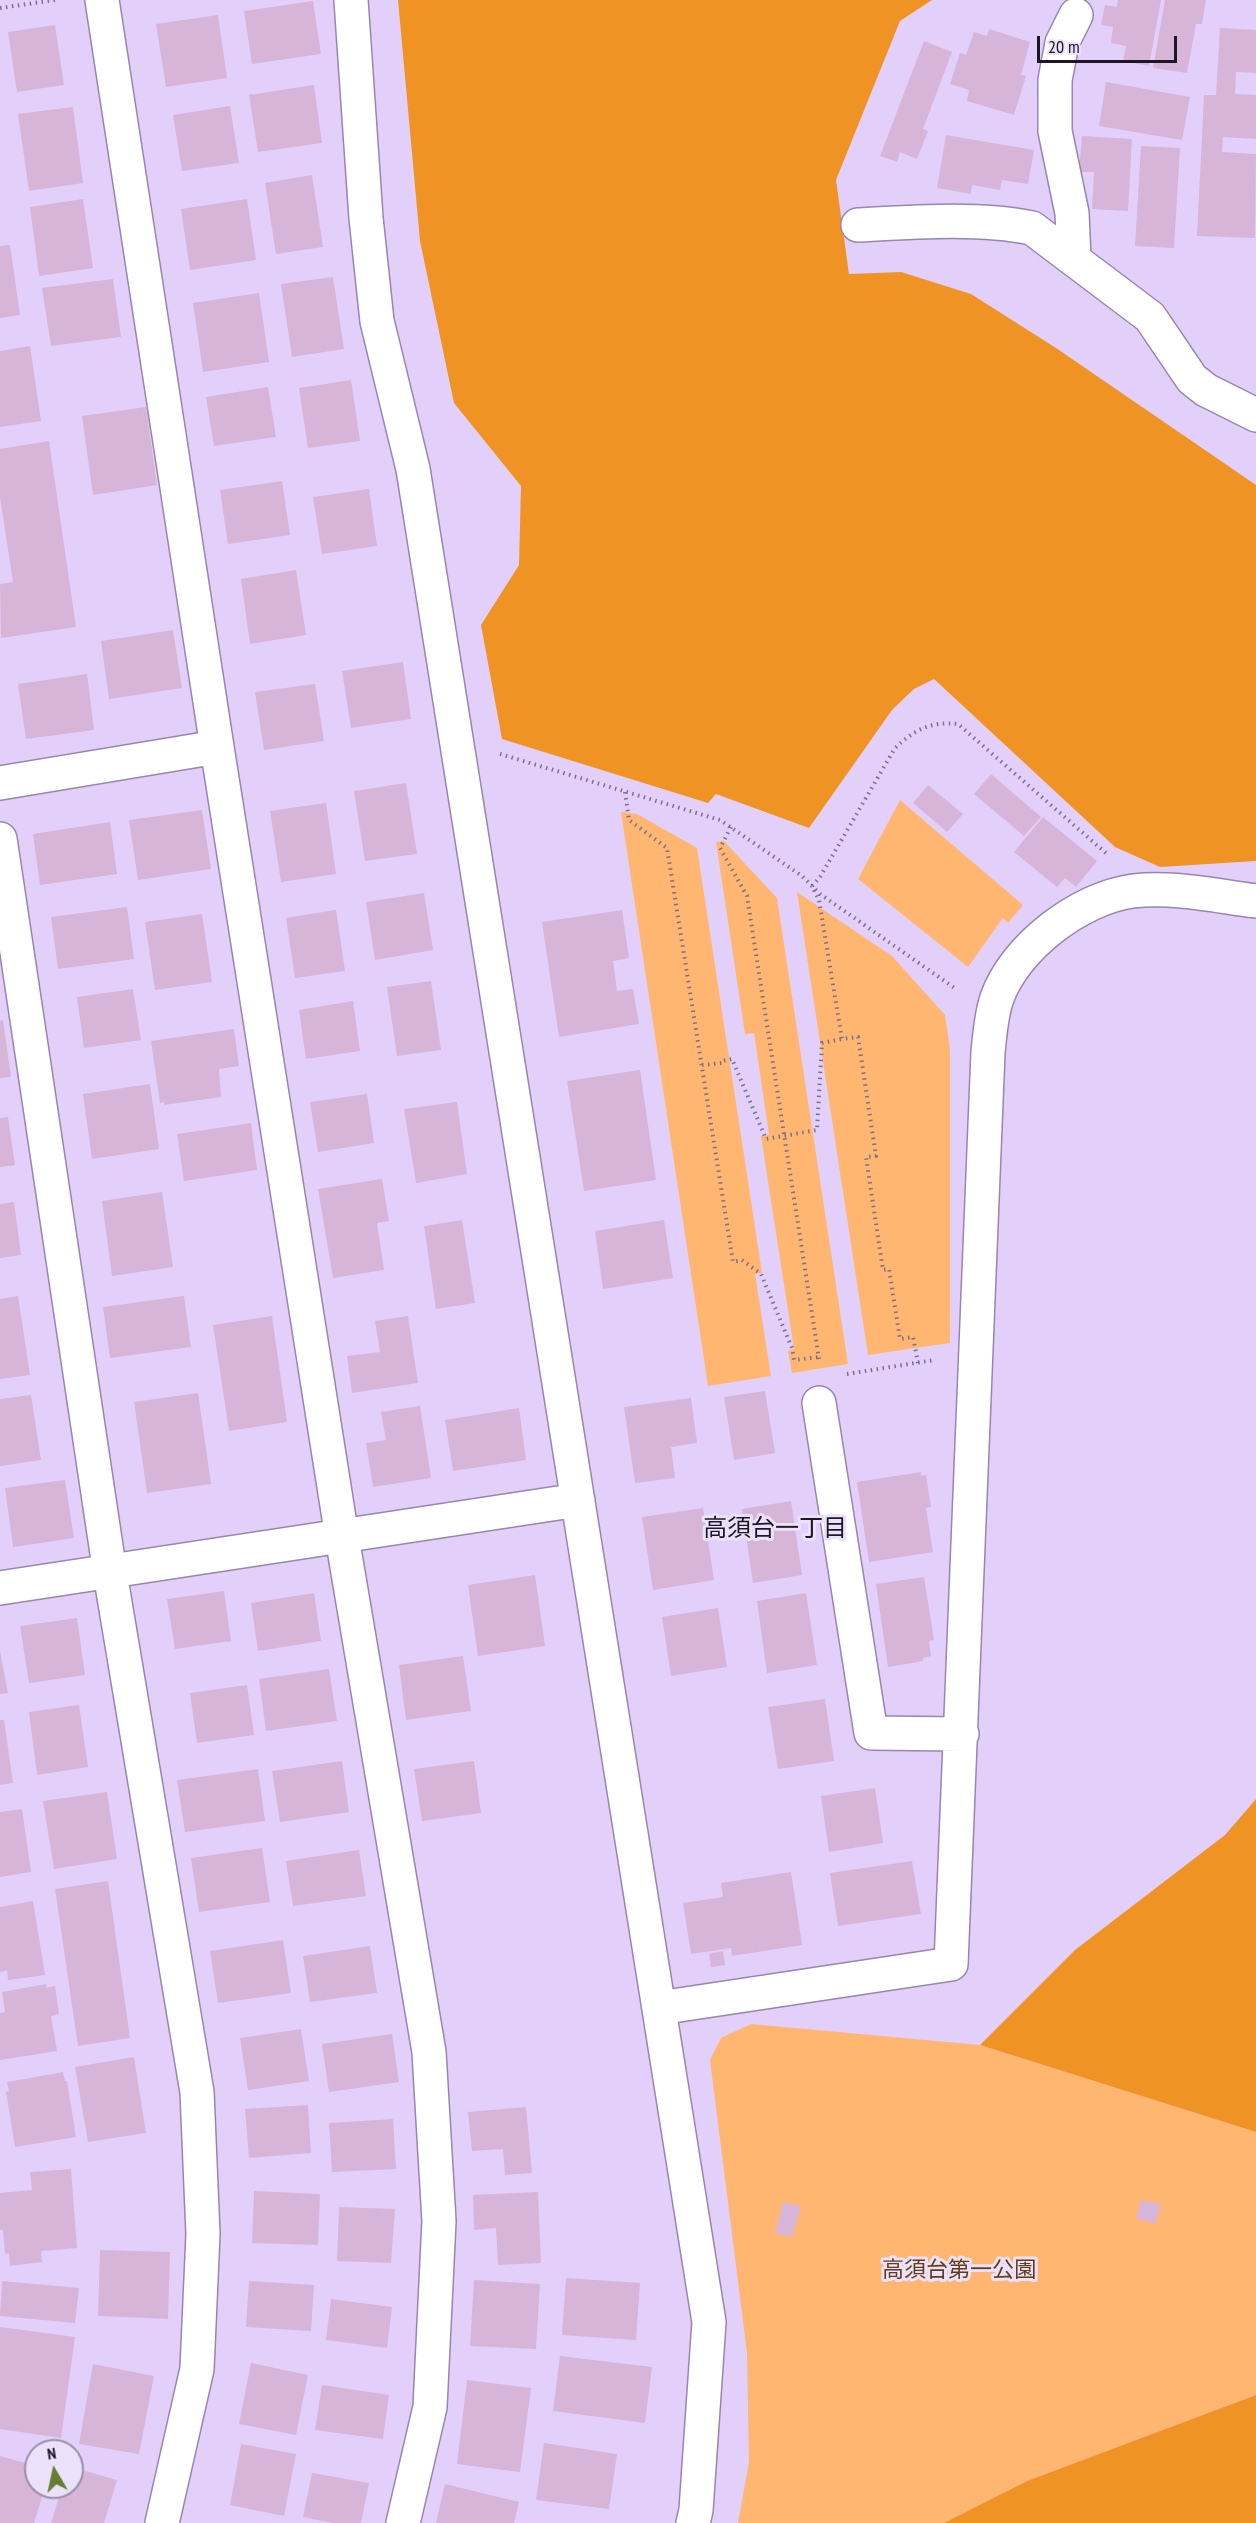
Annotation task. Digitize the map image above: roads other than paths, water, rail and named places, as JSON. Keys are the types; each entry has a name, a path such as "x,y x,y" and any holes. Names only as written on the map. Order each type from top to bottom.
{"street":[{"path":"102,0 342,1537 429,2052 439,2221 430,2408 403,2523"},
{"path":"351,0 366,218 377,321 413,469 709,2322 696,2510 693,2523"},
{"path":"1074,259 1072,213 1055,131 1055,80 1062,43 1076,15"},
{"path":"858,225 917,222 1015,224 1032,228 1150,317 1192,379 1206,390 1256,415"},
{"path":"0,783 217,747"},
{"path":"0,840 110,1573 197,2092 203,2234 197,2369 162,2523"},
{"path":"659,2008 951,1964 988,1052 997,997 1017,963 1048,931 1088,905 1111,895 1133,891 1176,891 1256,901"},
{"path":"819,1403 871,1733 962,1734"},
{"path":"0,1588 578,1500"}],"district":[{"name":"高須台一丁目","path":"775,1529"}],"park label":[{"name":"高須台第一公園","path":"959,2271"}]}
